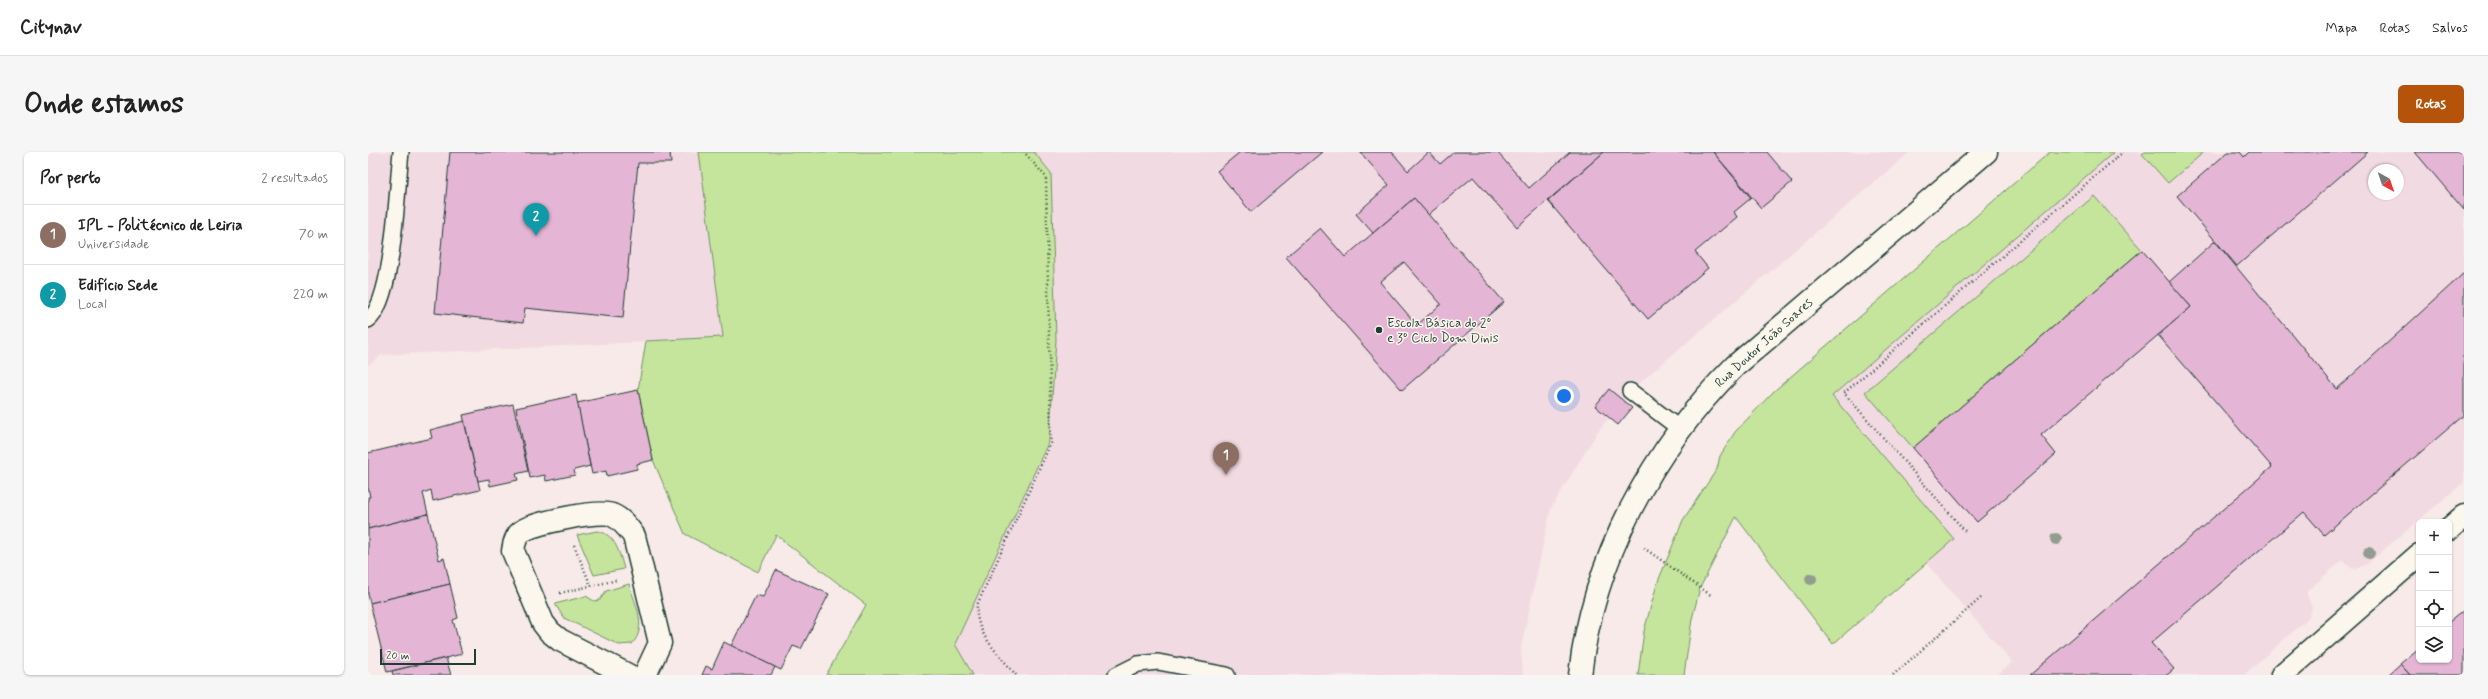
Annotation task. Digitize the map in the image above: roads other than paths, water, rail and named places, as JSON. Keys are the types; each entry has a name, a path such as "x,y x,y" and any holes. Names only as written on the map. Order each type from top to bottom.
{"street":[{"name":"Rua Doutor João Soares","path":"1580,675 1589,621 1620,532 1636,499 1680,429 1710,391 1735,366 1986,152"},
{"path":"628,675 560,640 543,623 513,551 514,542 524,530 590,513 611,514 625,524 634,536 660,643 645,675"},
{"path":"2452,526 2464,516"},
{"path":"2282,675 2416,558"}],"lane":[{"path":"368,320 377,308 388,280 401,152"},
{"path":"1630,391 1680,429"},
{"path":"1116,675 1138,664 1158,662 1227,675"}],"place":[{"name":"Edifício Sede","path":"536,236"},
{"name":"Escola Básica do 2º e 3º Ciclo Dom Dinis","path":"1379,330"},
{"name":"IPL - Politécnico de Leiria","path":"1226,475"}]}
